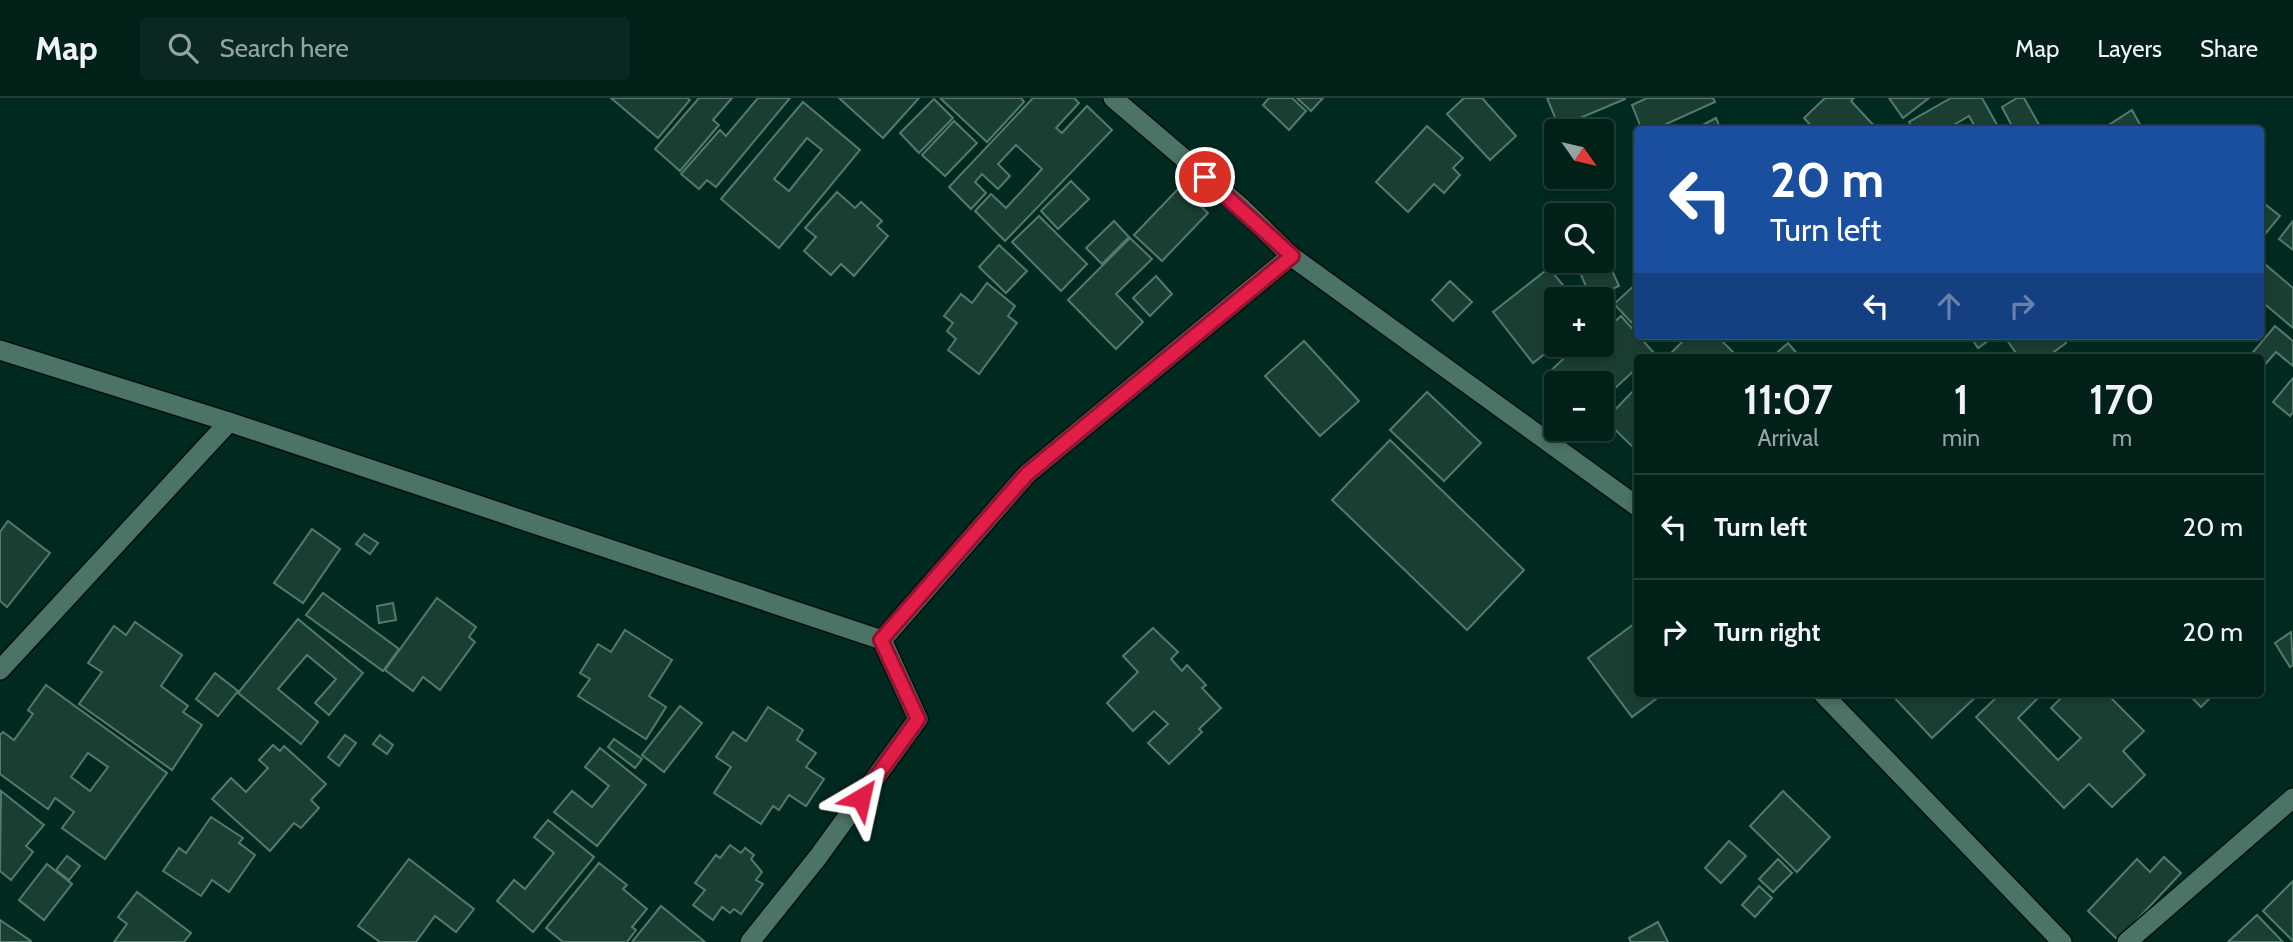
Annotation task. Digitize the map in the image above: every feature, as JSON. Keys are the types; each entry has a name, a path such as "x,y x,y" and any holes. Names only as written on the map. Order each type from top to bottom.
{"street":[{"path":"1112,98 1242,208 1292,256 1634,504"},
{"path":"881,640 1027,474 1292,256"},
{"path":"0,349 229,422 881,640 918,719 818,857 750,942"},
{"path":"0,670 229,422"},
{"path":"1826,697 2062,942"},
{"path":"2127,942 2293,798"}],"building":[{"path":"611,98 687,98 690,100 658,138"},
{"path":"699,98 732,98 713,120 719,125 680,171 655,149"},
{"path":"758,98 790,98 716,187 707,180 699,189 681,174 720,130 726,136"},
{"path":"839,98 919,98 883,138"},
{"path":"940,98 1021,98 1024,102 987,142"},
{"path":"1033,98 1074,98 1079,103 1056,128 1062,133 1087,106 1112,130 1005,241 975,211 991,194 1006,208 1042,169 1016,145 998,164 1010,176 998,189 982,174 975,182 986,193 971,209 949,187"},
{"path":"1269,98 1292,98 1306,111 1289,130 1263,105"},
{"path":"1297,98 1323,98 1311,111"},
{"path":"1464,98 1482,98 1516,136 1490,160 1447,114"},
{"path":"1547,98 1625,98 1578,119 1556,119"},
{"path":"1647,98 1713,98 1715,102 1667,126 1640,126 1632,105"},
{"path":"1825,98 1854,98 1851,101 1874,126 1811,126 1804,118"},
{"path":"1889,98 1929,98 1903,118"},
{"path":"1951,98 1982,98 1998,126 1975,126 1969,116 1952,126 1911,126 1909,122"},
{"path":"2017,98 2024,98 2040,126 2012,126 2002,107"},
{"path":"934,99 953,118 919,153 900,133"},
{"path":"803,102 860,150 779,248 721,199","holes":["807,138 822,150 789,191 774,179"]},
{"path":"2132,110 2141,126 2107,126"},
{"path":"1716,118 1719,126 1701,126"},
{"path":"954,121 977,143 945,176 922,155"},
{"path":"1427,126 1463,158 1453,168 1460,175 1444,193 1434,184 1408,212 1376,182"},
{"path":"1071,181 1089,199 1058,229 1041,211"},
{"path":"1180,187 1208,213 1162,261 1134,235"},
{"path":"837,192 855,208 861,202 882,221 877,226 888,236 854,276 841,264 831,275 804,251 816,237 805,228"},
{"path":"2264,203 2280,216 2264,235"},
{"path":"1039,216 1087,264 1061,291 1012,242"},
{"path":"1114,221 1129,237 1102,264 1086,248"},
{"path":"2293,221 2293,250 2279,239"},
{"path":"1130,238 1152,259 1116,294 1143,322 1116,349 1068,300"},
{"path":"999,245 1027,271 1006,293 979,267"},
{"path":"2266,265 2293,288 2293,328 2264,304"},
{"path":"1544,272 1553,273 1565,287 1544,287 1544,354 1533,363 1493,312"},
{"path":"1580,273 1613,273 1619,286 1614,288 1586,287"},
{"path":"1156,276 1172,294 1150,316 1133,298"},
{"path":"1450,281 1472,302 1453,321 1432,300"},
{"path":"987,283 1015,306 1008,316 1017,323 979,374 948,350 956,339 947,331 953,323 944,316 961,294 972,303"},
{"path":"1634,286 1634,321 1632,323 1614,304"},
{"path":"1621,316 1634,331 1634,340 1642,340 1654,353 1634,354 1634,371 1614,389 1614,371 1550,371 1565,357 1614,357 1614,322"},
{"path":"2275,326 2293,341 2293,366 2276,352 2264,366 2264,354 2252,354"},
{"path":"1684,340 1721,340 1735,354 1670,354"},
{"path":"1973,340 1989,340 1978,348"},
{"path":"2007,340 2064,340 2066,343 2051,354 2016,353"},
{"path":"1304,341 1359,401 1320,436 1265,376"},
{"path":"1788,343 1797,354 1775,354"},
{"path":"2293,378 2293,412 2290,416 2273,402"},
{"path":"1634,390 1634,448 1614,429 1614,411"},
{"path":"1427,392 1481,443 1444,481 1390,430"},
{"path":"1390,440 1524,570 1467,630 1332,500"},
{"path":"8,521 50,553 7,607 0,601 0,532"},
{"path":"312,529 340,549 303,603 274,583"},
{"path":"364,534 378,543 370,554 356,544"},
{"path":"323,593 399,649 383,671 306,615"},
{"path":"437,598 476,627 469,637 475,642 440,690 423,677 413,691 385,670"},
{"path":"393,603 396,620 379,623 377,606"},
{"path":"298,619 363,673 329,715 315,703 336,679 307,655 278,689 318,722 301,744 238,693"},
{"path":"135,622 182,655 161,686 188,706 183,712 202,725 172,770 79,704 102,672 88,663 114,626 126,635"},
{"path":"1634,624 1634,697 1659,697 1632,717 1588,658"},
{"path":"1153,628 1178,652 1171,659 1182,671 1187,665 1206,685 1202,688 1221,708 1199,729 1202,732 1169,764 1148,743 1168,724 1154,711 1133,731 1107,703 1138,672 1123,656"},
{"path":"625,630 672,660 649,696 666,707 646,739 578,696 590,679 580,673 598,644 611,652"},
{"path":"2291,632 2293,665 2290,667 2275,643"},
{"path":"215,673 238,691 218,716 196,699"},
{"path":"46,685 167,773 105,859 62,828 74,812 55,798 48,809 0,774 0,735 3,732 14,740 33,714 28,710","holes":["88,753 108,767 90,791 71,777"]},
{"path":"1894,697 1976,697 1932,738"},
{"path":"1997,697 2039,697 2018,718 2058,760 2081,738 2051,708 2062,697 2110,697 2144,731 2123,751 2145,775 2112,807 2089,784 2064,808 1976,717"},
{"path":"2191,697 2211,697 2201,707"},
{"path":"680,706 702,723 664,772 642,755"},
{"path":"768,707 803,730 797,740 816,753 806,767 824,779 806,806 789,795 779,810 773,806 761,824 714,793 731,767 716,757 733,732 746,741"},
{"path":"345,735 356,743 339,766 328,757"},
{"path":"380,735 393,745 387,754 373,744"},
{"path":"614,739 642,759 635,768 608,747"},
{"path":"273,745 280,751 284,746 326,784 311,800 319,808 301,828 294,823 270,851 212,799 231,778 246,792 268,768 259,760"},
{"path":"600,748 646,785 597,846 554,812 572,791 592,807 609,786 585,767"},
{"path":"1,791 44,825 26,846 33,852 11,880 0,871"},
{"path":"1783,791 1830,837 1797,872 1750,826"},
{"path":"211,817 243,838 239,843 255,855 229,892 212,880 201,896 163,871 179,848 186,853"},
{"path":"548,820 594,857 533,932 497,901 514,880 525,889 554,853 534,837"},
{"path":"1729,841 1746,856 1721,883 1705,868"},
{"path":"730,845 741,853 745,848 754,855 751,859 762,872 756,880 763,884 741,914 734,909 730,913 722,907 713,920 693,905 705,890 695,883 716,855 720,858"},
{"path":"67,856 80,866 69,880 56,870"},
{"path":"2164,857 2181,873 2118,940 2088,911 2137,859 2150,872"},
{"path":"409,859 474,909 456,932 435,916 416,942 380,942 358,926"},
{"path":"1778,859 1792,873 1773,892 1759,879"},
{"path":"599,863 627,885 623,889 647,909 632,927 636,930 627,942 563,942 546,928"},
{"path":"47,864 72,884 44,920 19,900"},
{"path":"2293,881 2293,941 2263,911"},
{"path":"1759,886 1772,898 1755,917 1742,905"},
{"path":"137,892 191,933 184,942 114,942 127,924 118,917"},
{"path":"661,906 705,942 632,942"},
{"path":"2257,915 2283,942 2228,942"},
{"path":"0,920 31,941 31,942 0,942"},
{"path":"1658,922 1668,942 1631,942 1629,938"}],"route":[{"path":"861,798 918,719 881,640 1027,474 1292,256 1205,177"}]}
